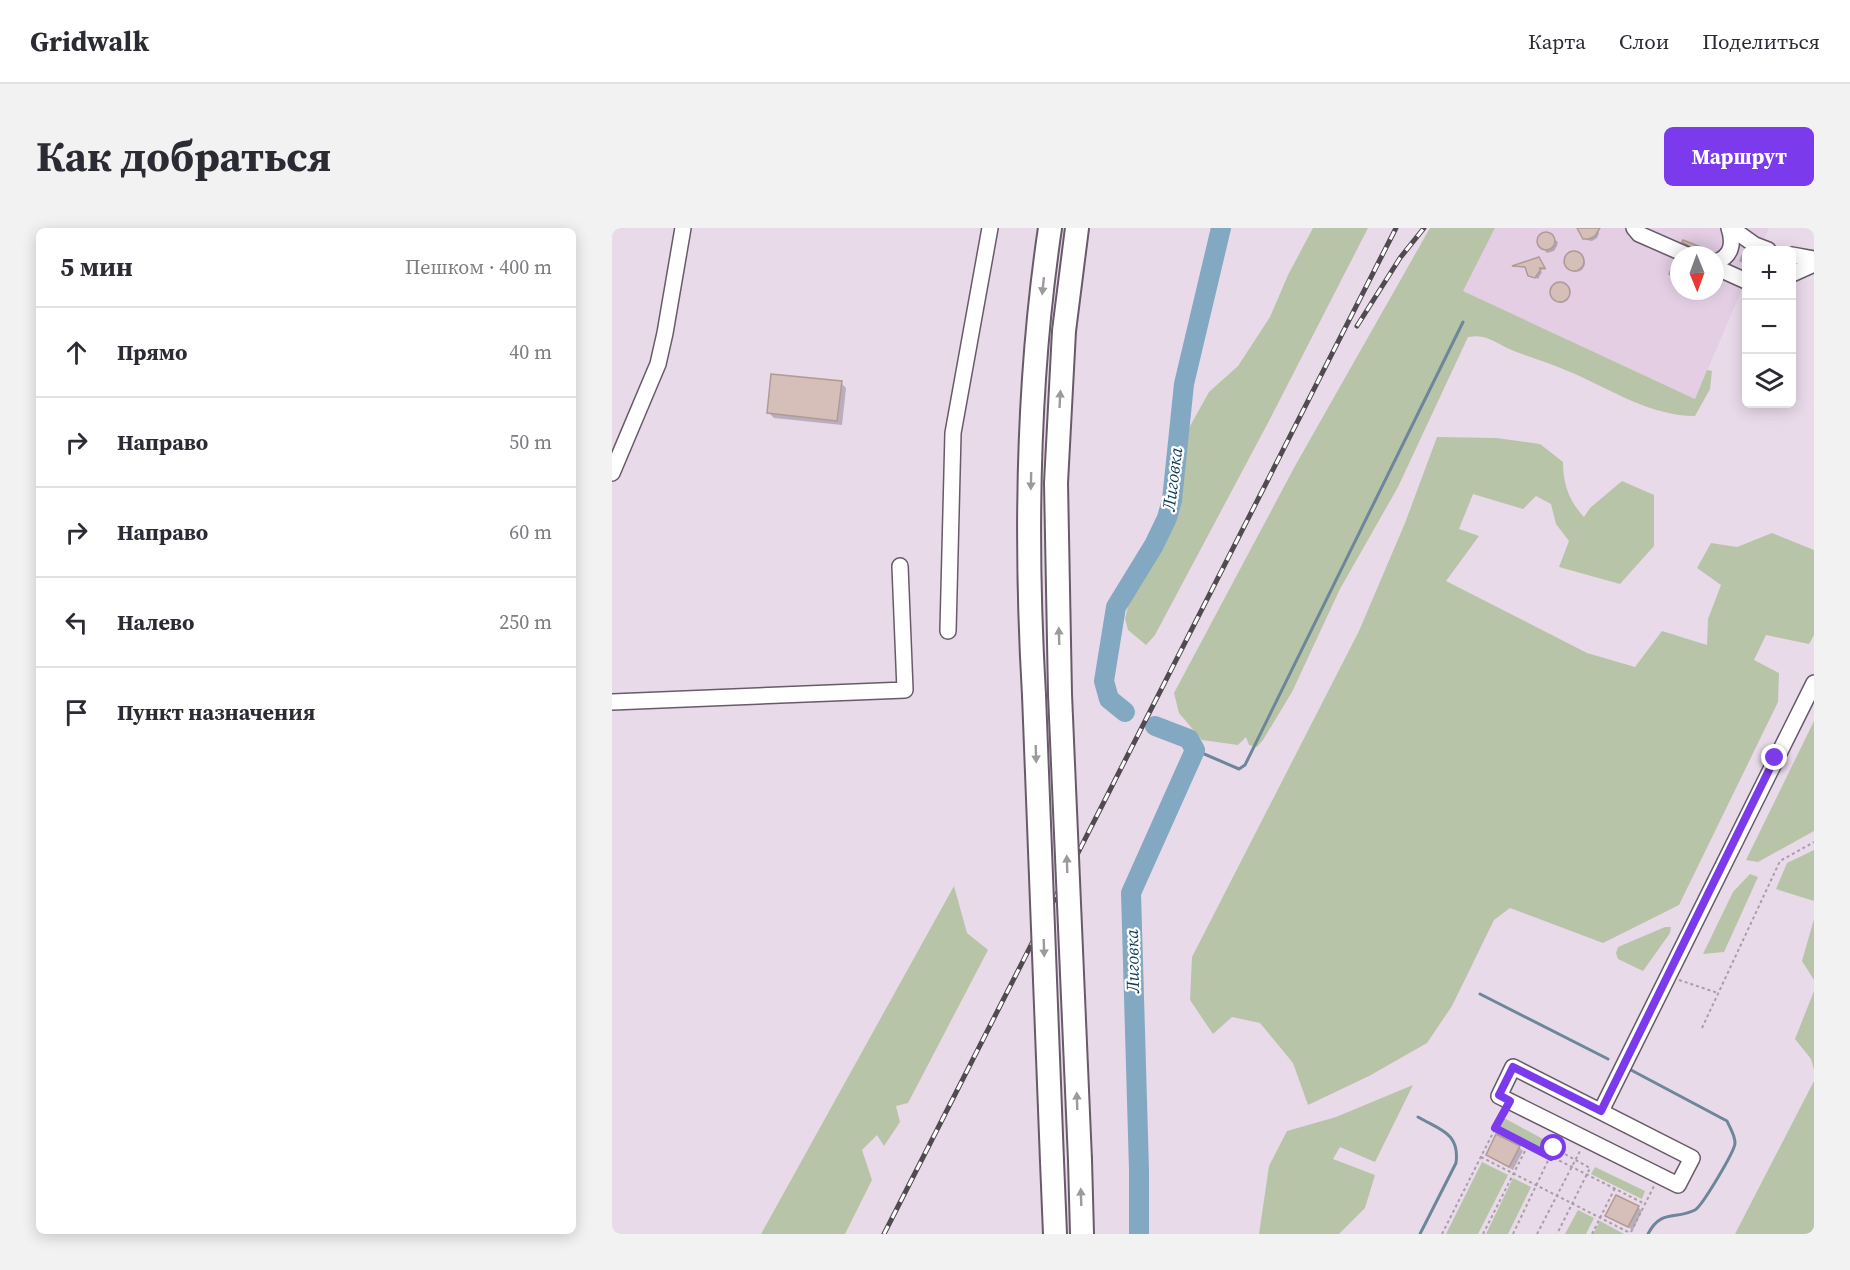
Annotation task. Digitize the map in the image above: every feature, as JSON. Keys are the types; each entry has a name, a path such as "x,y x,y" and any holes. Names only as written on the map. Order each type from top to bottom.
{"highway":[{"path":"1050,228 1038,331 1033,406 1030,576 1054,1234"},
{"path":"1077,228 1064,332 1056,483 1060,694 1082,1234"}],"street":[{"path":"612,473 658,364 683,228"},
{"path":"948,631 953,433 990,228"},
{"path":"1634,228 1639,234 1670,248"},
{"path":"1730,228 1758,246"},
{"path":"1724,258 1732,243 1730,228"},
{"path":"1796,256 1814,259"},
{"path":"1796,272 1814,264"},
{"path":"1724,271 1742,279"},
{"path":"612,702 905,690 900,566"},
{"path":"1601,1111 1814,682"},
{"path":"1513,1067 1601,1111 1692,1158 1678,1185 1499,1095 1513,1067"}],"path":[{"path":"1702,1028 1780,861 1814,842"},
{"path":"1667,976 1718,993"},
{"path":"1442,1234 1510,1101"},
{"path":"1495,1128 1645,1204"},
{"path":"1537,1234 1587,1139"},
{"path":"1483,1234 1528,1145"},
{"path":"1513,1234 1554,1148 1590,1168 1557,1234"},
{"path":"1481,1157 1630,1234 1659,1176"},
{"path":"1592,1234 1615,1188"}],"shaded area":[{"path":"1495,228 1769,228 1761,246 1742,246 1742,289 1695,399 1463,291"}],"green space":[{"path":"1313,228 1368,228 1270,419 1155,635 1146,645 1128,630 1125,619 1129,602 1166,543 1176,513 1184,437 1209,392 1238,366 1270,317 1288,275"},
{"path":"1430,228 1495,228 1463,291 1695,399 1707,370 1712,371 1710,389 1695,416 1663,412 1487,338 1468,337 1398,487 1340,589 1292,692 1263,740 1257,747 1249,745 1246,737 1238,745 1202,740 1179,713 1174,693 1295,466"},
{"path":"1437,437 1496,438 1540,444 1563,462 1568,492 1574,505 1584,517 1590,508 1622,481 1654,495 1654,546 1620,584 1559,567 1569,541 1556,524 1551,504 1536,496 1523,509 1473,494 1459,529 1479,536 1446,581 1587,653 1635,667 1662,631 1707,645 1708,619 1721,585 1697,568 1711,543 1737,547 1772,533 1814,550 1814,635 1809,644 1766,635 1754,660 1779,673 1778,702 1679,905 1603,943 1510,908 1494,920 1452,1006 1427,1043 1369,1076 1308,1105 1293,1063 1260,1023 1232,1017 1213,1034 1190,1000 1192,957 1359,631 1405,523"},
{"path":"1814,721 1814,831 1758,862 1746,860"},
{"path":"1814,850 1814,901 1776,889 1787,863"},
{"path":"1750,874 1758,877 1724,952 1703,954 1733,892"},
{"path":"954,886 967,933 988,950 908,1103 896,1106 900,1122 884,1146 877,1135 862,1150 872,1180 845,1234 761,1234"},
{"path":"1814,919 1814,980 1802,961"},
{"path":"1665,927 1671,927 1670,933 1643,971 1618,959 1616,953 1618,947"},
{"path":"1814,991 1814,1070 1811,1059 1795,1039"},
{"path":"1814,1081 1814,1234 1735,1234"},
{"path":"1413,1085 1375,1162 1340,1147 1333,1159 1375,1175 1365,1208 1339,1234 1259,1234 1269,1166 1287,1131 1336,1117"},
{"path":"1504,1118 1552,1144 1549,1152 1500,1127"},
{"path":"1482,1162 1508,1175 1478,1234 1446,1234"},
{"path":"1595,1167 1645,1191 1642,1199 1591,1174"},
{"path":"1513,1178 1531,1187 1508,1234 1486,1234"},
{"path":"1578,1210 1594,1218 1586,1234 1565,1234"},
{"path":"1600,1221 1624,1234 1593,1234"}],"building":[{"path":"1577,228 1600,228 1595,236 1583,239"},
{"path":"1542,232 1550,232 1555,237 1553,248 1542,250 1537,245 1537,237"},
{"path":"1683,240 1698,246 1689,246 1682,242"},
{"path":"1574,251 1581,254 1584,261 1581,268 1574,271 1567,268 1564,261 1567,254"},
{"path":"1539,257 1545,268 1539,268 1541,269 1535,278 1528,276 1525,267 1512,266"},
{"path":"1560,282 1567,285 1570,292 1567,299 1560,302 1553,299 1550,292 1553,285"},
{"path":"771,374 842,381 837,421 767,413"},
{"path":"1496,1134 1520,1146 1509,1167 1486,1155"},
{"path":"1616,1195 1639,1206 1628,1227 1605,1216"}],"waterway":[{"name":"Лиговка","path":"1125,712 1109,699 1104,681 1116,607 1154,545 1167,518 1172,500 1184,384 1221,228"},
{"path":"1195,750 1239,769 1245,765 1463,322"},
{"name":"Лиговка","path":"1139,1234 1131,893 1195,750 1189,739 1155,726"},
{"path":"1480,994 1608,1059"},
{"path":"1631,1070 1727,1121 1735,1140 1734,1148 1724,1167 1699,1206 1688,1213 1663,1218 1653,1226 1648,1234"},
{"path":"1418,1117 1447,1134 1455,1145 1456,1153 1456,1163 1420,1234"}],"railway":[{"path":"884,1234 1396,228"},
{"path":"1357,326 1400,258 1424,228"}],"route":[{"path":"1554,1148 1551,1157 1495,1128 1510,1101 1499,1095 1513,1067 1601,1111 1775,758"}]}
